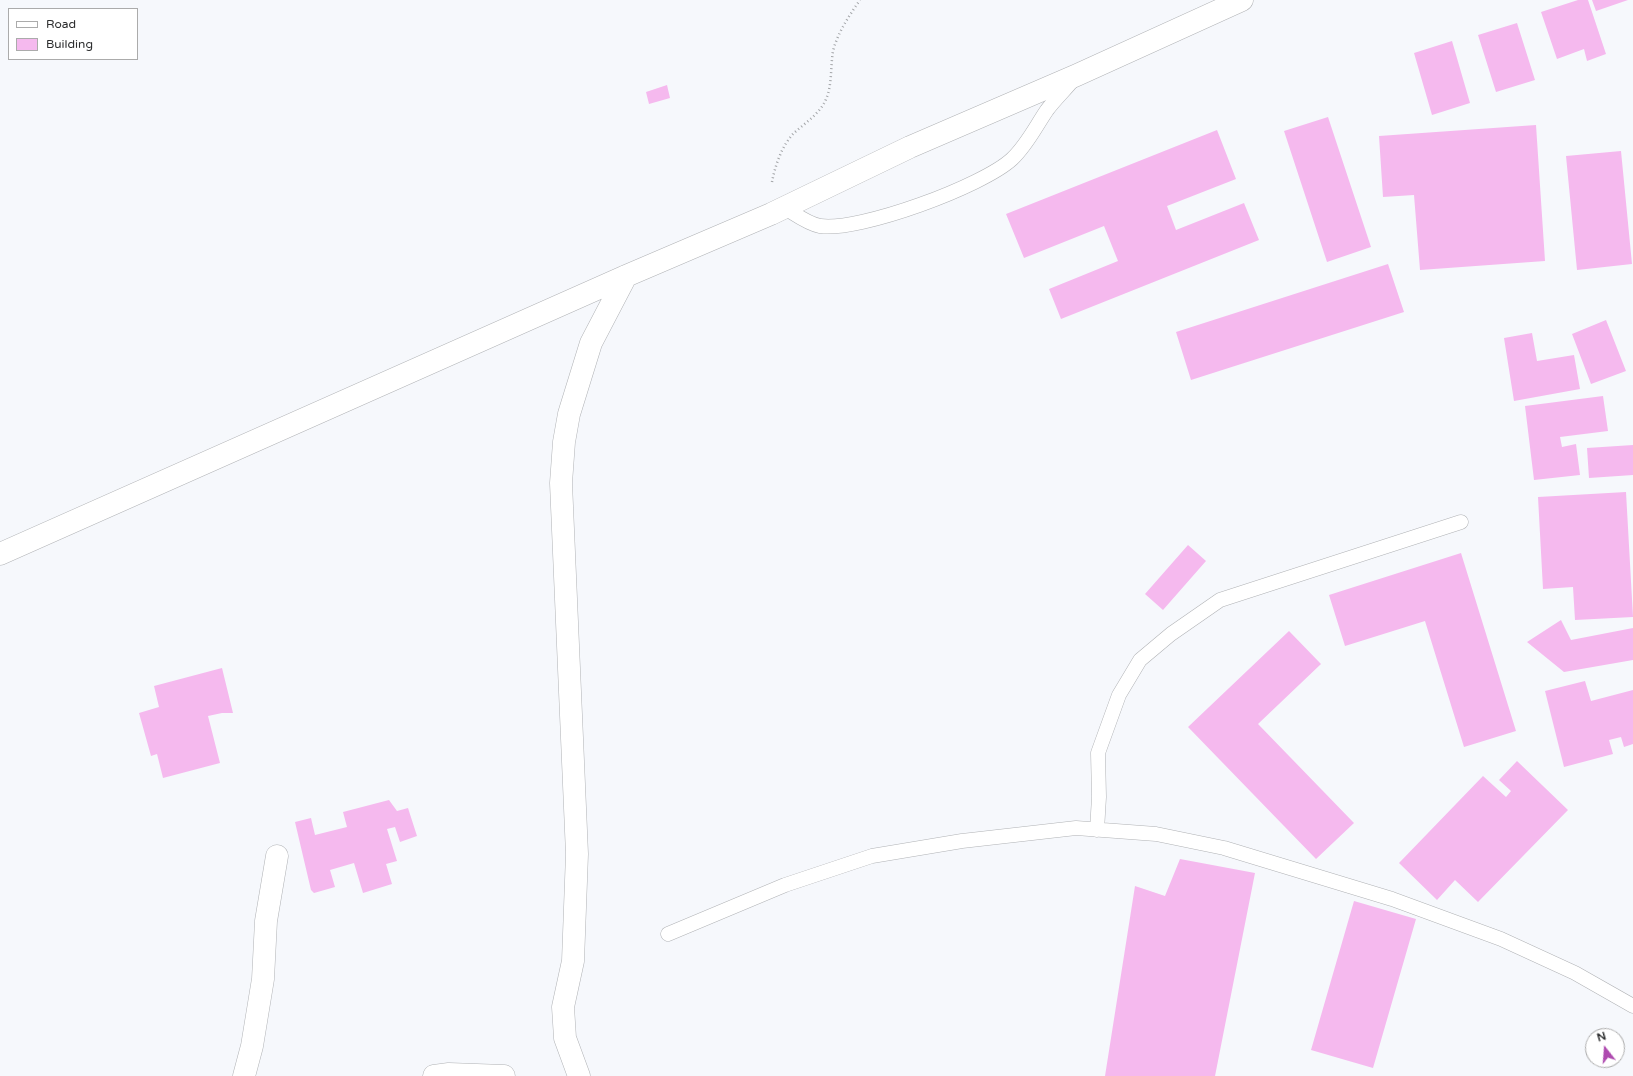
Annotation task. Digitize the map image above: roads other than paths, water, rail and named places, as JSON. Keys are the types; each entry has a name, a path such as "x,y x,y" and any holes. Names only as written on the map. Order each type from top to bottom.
{"street":[{"path":"0,554 626,276 778,211 910,147 1077,75 1242,0"},
{"path":"579,1076 565,1038 563,1008 573,961 577,854 561,483 562,462 569,414 590,343 626,276"},
{"path":"244,1076 252,1046 263,979 266,921 277,856"},
{"path":"434,1076 449,1074 504,1076"}],"lane":[{"path":"778,211 819,226 842,226 872,220 966,186 991,174 1012,159 1033,134 1048,110 1077,75"},
{"path":"1097,830 1099,797 1098,753 1119,695 1140,660 1171,634 1220,600 1461,522"},
{"path":"668,934 785,885 872,856 962,841 1076,828 1156,834 1224,848 1392,899 1501,939 1575,973 1633,1006"}]}
